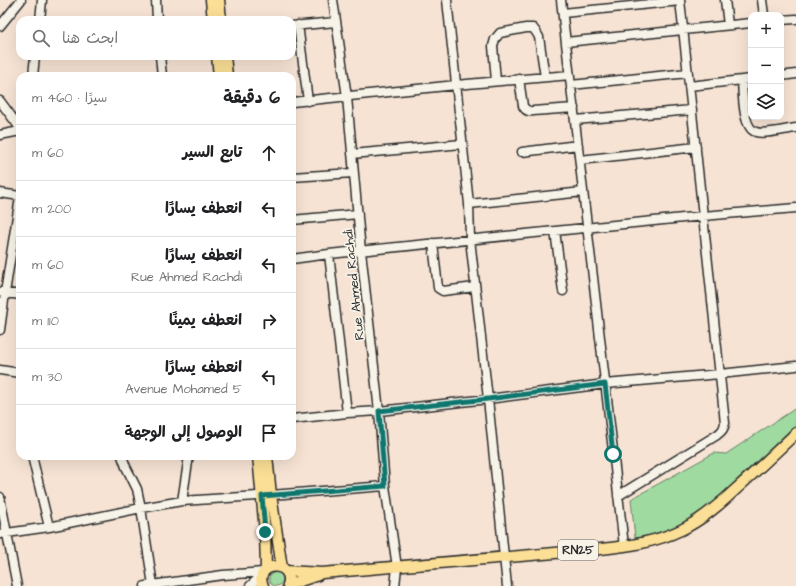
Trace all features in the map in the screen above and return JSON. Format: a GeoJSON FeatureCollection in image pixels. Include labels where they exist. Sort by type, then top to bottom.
{"type":"FeatureCollection","features":[{"type":"Feature","properties":{"kind":"main road"},"geometry":{"type":"LineString","coordinates":[[211,0],[213,16]]}},
{"type":"Feature","properties":{"kind":"main road"},"geometry":{"type":"LineString","coordinates":[[219,0],[221,16]]}},
{"type":"Feature","properties":{"kind":"main road"},"geometry":{"type":"LineString","coordinates":[[217,60],[219,72]]}},
{"type":"Feature","properties":{"kind":"main road"},"geometry":{"type":"LineString","coordinates":[[225,60],[227,72]]}},
{"type":"Feature","properties":{"kind":"main road","name":"RN25"},"geometry":{"type":"LineString","coordinates":[[264,572],[274,566],[284,569],[322,573],[504,558],[637,544],[666,536],[680,530],[707,514],[796,433]]}},
{"type":"Feature","properties":{"kind":"main road"},"geometry":{"type":"LineString","coordinates":[[259,460],[284,569]]}},
{"type":"Feature","properties":{"kind":"main road"},"geometry":{"type":"LineString","coordinates":[[263,586],[261,582],[264,572],[267,460]]}},
{"type":"Feature","properties":{"kind":"main road","name":"RN25"},"geometry":{"type":"LineString","coordinates":[[284,569],[288,575],[288,586]]}},
{"type":"Feature","properties":{"kind":"main road","name":"RN25"},"geometry":{"type":"LineString","coordinates":[[288,586],[322,573]]}},
{"type":"Feature","properties":{"kind":"street"},"geometry":{"type":"LineString","coordinates":[[0,26],[21,0]]}},
{"type":"Feature","properties":{"kind":"street"},"geometry":{"type":"LineString","coordinates":[[40,16],[42,0]]}},
{"type":"Feature","properties":{"kind":"street"},"geometry":{"type":"LineString","coordinates":[[156,0],[157,16]]}},
{"type":"Feature","properties":{"kind":"street","name":"Rue Ahmed Rachdi"},"geometry":{"type":"LineString","coordinates":[[333,0],[347,97],[361,251],[379,411],[385,486],[397,567],[395,586]]}},
{"type":"Feature","properties":{"kind":"street"},"geometry":{"type":"LineString","coordinates":[[447,0],[469,204],[470,239],[507,586]]}},
{"type":"Feature","properties":{"kind":"street"},"geometry":{"type":"LineString","coordinates":[[561,0],[624,546]]}},
{"type":"Feature","properties":{"kind":"street"},"geometry":{"type":"LineString","coordinates":[[563,12],[680,0],[725,423],[722,432],[714,438],[618,496]]}},
{"type":"Feature","properties":{"kind":"street"},"geometry":{"type":"LineString","coordinates":[[725,0],[728,26]]}},
{"type":"Feature","properties":{"kind":"street"},"geometry":{"type":"LineString","coordinates":[[762,0],[764,12]]}},
{"type":"Feature","properties":{"kind":"street"},"geometry":{"type":"LineString","coordinates":[[784,20],[796,18]]}},
{"type":"Feature","properties":{"kind":"street"},"geometry":{"type":"LineString","coordinates":[[296,25],[336,22]]}},
{"type":"Feature","properties":{"kind":"street"},"geometry":{"type":"LineString","coordinates":[[566,42],[748,23]]}},
{"type":"Feature","properties":{"kind":"street"},"geometry":{"type":"LineString","coordinates":[[496,81],[493,46],[495,40],[500,33],[526,28],[533,28],[539,37],[545,77]]}},
{"type":"Feature","properties":{"kind":"street"},"geometry":{"type":"LineString","coordinates":[[296,31],[308,101]]}},
{"type":"Feature","properties":{"kind":"street"},"geometry":{"type":"LineString","coordinates":[[33,72],[35,60]]}},
{"type":"Feature","properties":{"kind":"street"},"geometry":{"type":"LineString","coordinates":[[160,60],[162,72]]}},
{"type":"Feature","properties":{"kind":"street"},"geometry":{"type":"LineString","coordinates":[[571,85],[688,74]]}},
{"type":"Feature","properties":{"kind":"street"},"geometry":{"type":"LineString","coordinates":[[784,76],[796,74]]}},
{"type":"Feature","properties":{"kind":"street"},"geometry":{"type":"LineString","coordinates":[[296,102],[496,81],[570,75]]}},
{"type":"Feature","properties":{"kind":"street"},"geometry":{"type":"LineString","coordinates":[[519,79],[523,106],[526,110],[533,111],[574,108]]}},
{"type":"Feature","properties":{"kind":"street"},"geometry":{"type":"LineString","coordinates":[[689,86],[748,79]]}},
{"type":"Feature","properties":{"kind":"street"},"geometry":{"type":"LineString","coordinates":[[742,80],[746,120],[750,129],[754,132],[765,132],[796,128]]}},
{"type":"Feature","properties":{"kind":"street"},"geometry":{"type":"LineString","coordinates":[[0,101],[16,123]]}},
{"type":"Feature","properties":{"kind":"street"},"geometry":{"type":"LineString","coordinates":[[575,120],[692,110]]}},
{"type":"Feature","properties":{"kind":"street"},"geometry":{"type":"LineString","coordinates":[[0,135],[16,130]]}},
{"type":"Feature","properties":{"kind":"street"},"geometry":{"type":"LineString","coordinates":[[352,154],[462,144]]}},
{"type":"Feature","properties":{"kind":"street"},"geometry":{"type":"LineString","coordinates":[[522,152],[578,145]]}},
{"type":"Feature","properties":{"kind":"street"},"geometry":{"type":"LineString","coordinates":[[580,160],[696,147]]}},
{"type":"Feature","properties":{"kind":"street"},"geometry":{"type":"LineString","coordinates":[[296,177],[354,172]]}},
{"type":"Feature","properties":{"kind":"street"},"geometry":{"type":"LineString","coordinates":[[469,204],[583,192]]}},
{"type":"Feature","properties":{"kind":"street"},"geometry":{"type":"LineString","coordinates":[[0,193],[16,195]]}},
{"type":"Feature","properties":{"kind":"street"},"geometry":{"type":"LineString","coordinates":[[296,258],[470,239],[796,208]]}},
{"type":"Feature","properties":{"kind":"street"},"geometry":{"type":"LineString","coordinates":[[296,220],[358,214]]}},
{"type":"Feature","properties":{"kind":"street"},"geometry":{"type":"LineString","coordinates":[[0,330],[2,292],[16,217]]}},
{"type":"Feature","properties":{"kind":"street"},"geometry":{"type":"LineString","coordinates":[[555,231],[563,292]]}},
{"type":"Feature","properties":{"kind":"street"},"geometry":{"type":"LineString","coordinates":[[434,243],[438,288],[443,292],[475,287]]}},
{"type":"Feature","properties":{"kind":"street"},"geometry":{"type":"LineString","coordinates":[[329,254],[347,413]]}},
{"type":"Feature","properties":{"kind":"street"},"geometry":{"type":"LineString","coordinates":[[2,292],[16,294]]}},
{"type":"Feature","properties":{"kind":"street"},"geometry":{"type":"LineString","coordinates":[[296,419],[488,399],[605,384],[796,366]]}},
{"type":"Feature","properties":{"kind":"street"},"geometry":{"type":"LineString","coordinates":[[0,370],[16,372]]}},
{"type":"Feature","properties":{"kind":"street"},"geometry":{"type":"LineString","coordinates":[[33,460],[49,527]]}},
{"type":"Feature","properties":{"kind":"street"},"geometry":{"type":"LineString","coordinates":[[123,460],[137,489],[141,508],[149,586],[192,583],[223,575],[264,572]]}},
{"type":"Feature","properties":{"kind":"street"},"geometry":{"type":"LineString","coordinates":[[182,501],[188,460]]}},
{"type":"Feature","properties":{"kind":"street"},"geometry":{"type":"LineString","coordinates":[[4,533],[49,527],[182,501],[267,496],[385,486]]}},
{"type":"Feature","properties":{"kind":"street"},"geometry":{"type":"LineString","coordinates":[[0,497],[4,533],[16,583]]}},
{"type":"Feature","properties":{"kind":"street"},"geometry":{"type":"LineString","coordinates":[[250,586],[264,572]]}},
{"type":"Feature","properties":{"kind":"green space"},"geometry":{"type":"Polygon","coordinates":[[[796,408],[796,431],[695,520],[662,533],[635,538],[631,499],[714,453],[726,454],[796,408]]]}},
{"type":"Feature","properties":{"kind":"green space"},"geometry":{"type":"Polygon","coordinates":[[[276,572],[281,574],[283,579],[281,584],[276,586],[271,584],[269,579],[271,574],[276,572]]]}},
{"type":"Feature","properties":{"kind":"route"},"geometry":{"type":"LineString","coordinates":[[265,532],[262,496],[385,486],[379,411],[605,384],[613,454]]}}]}
